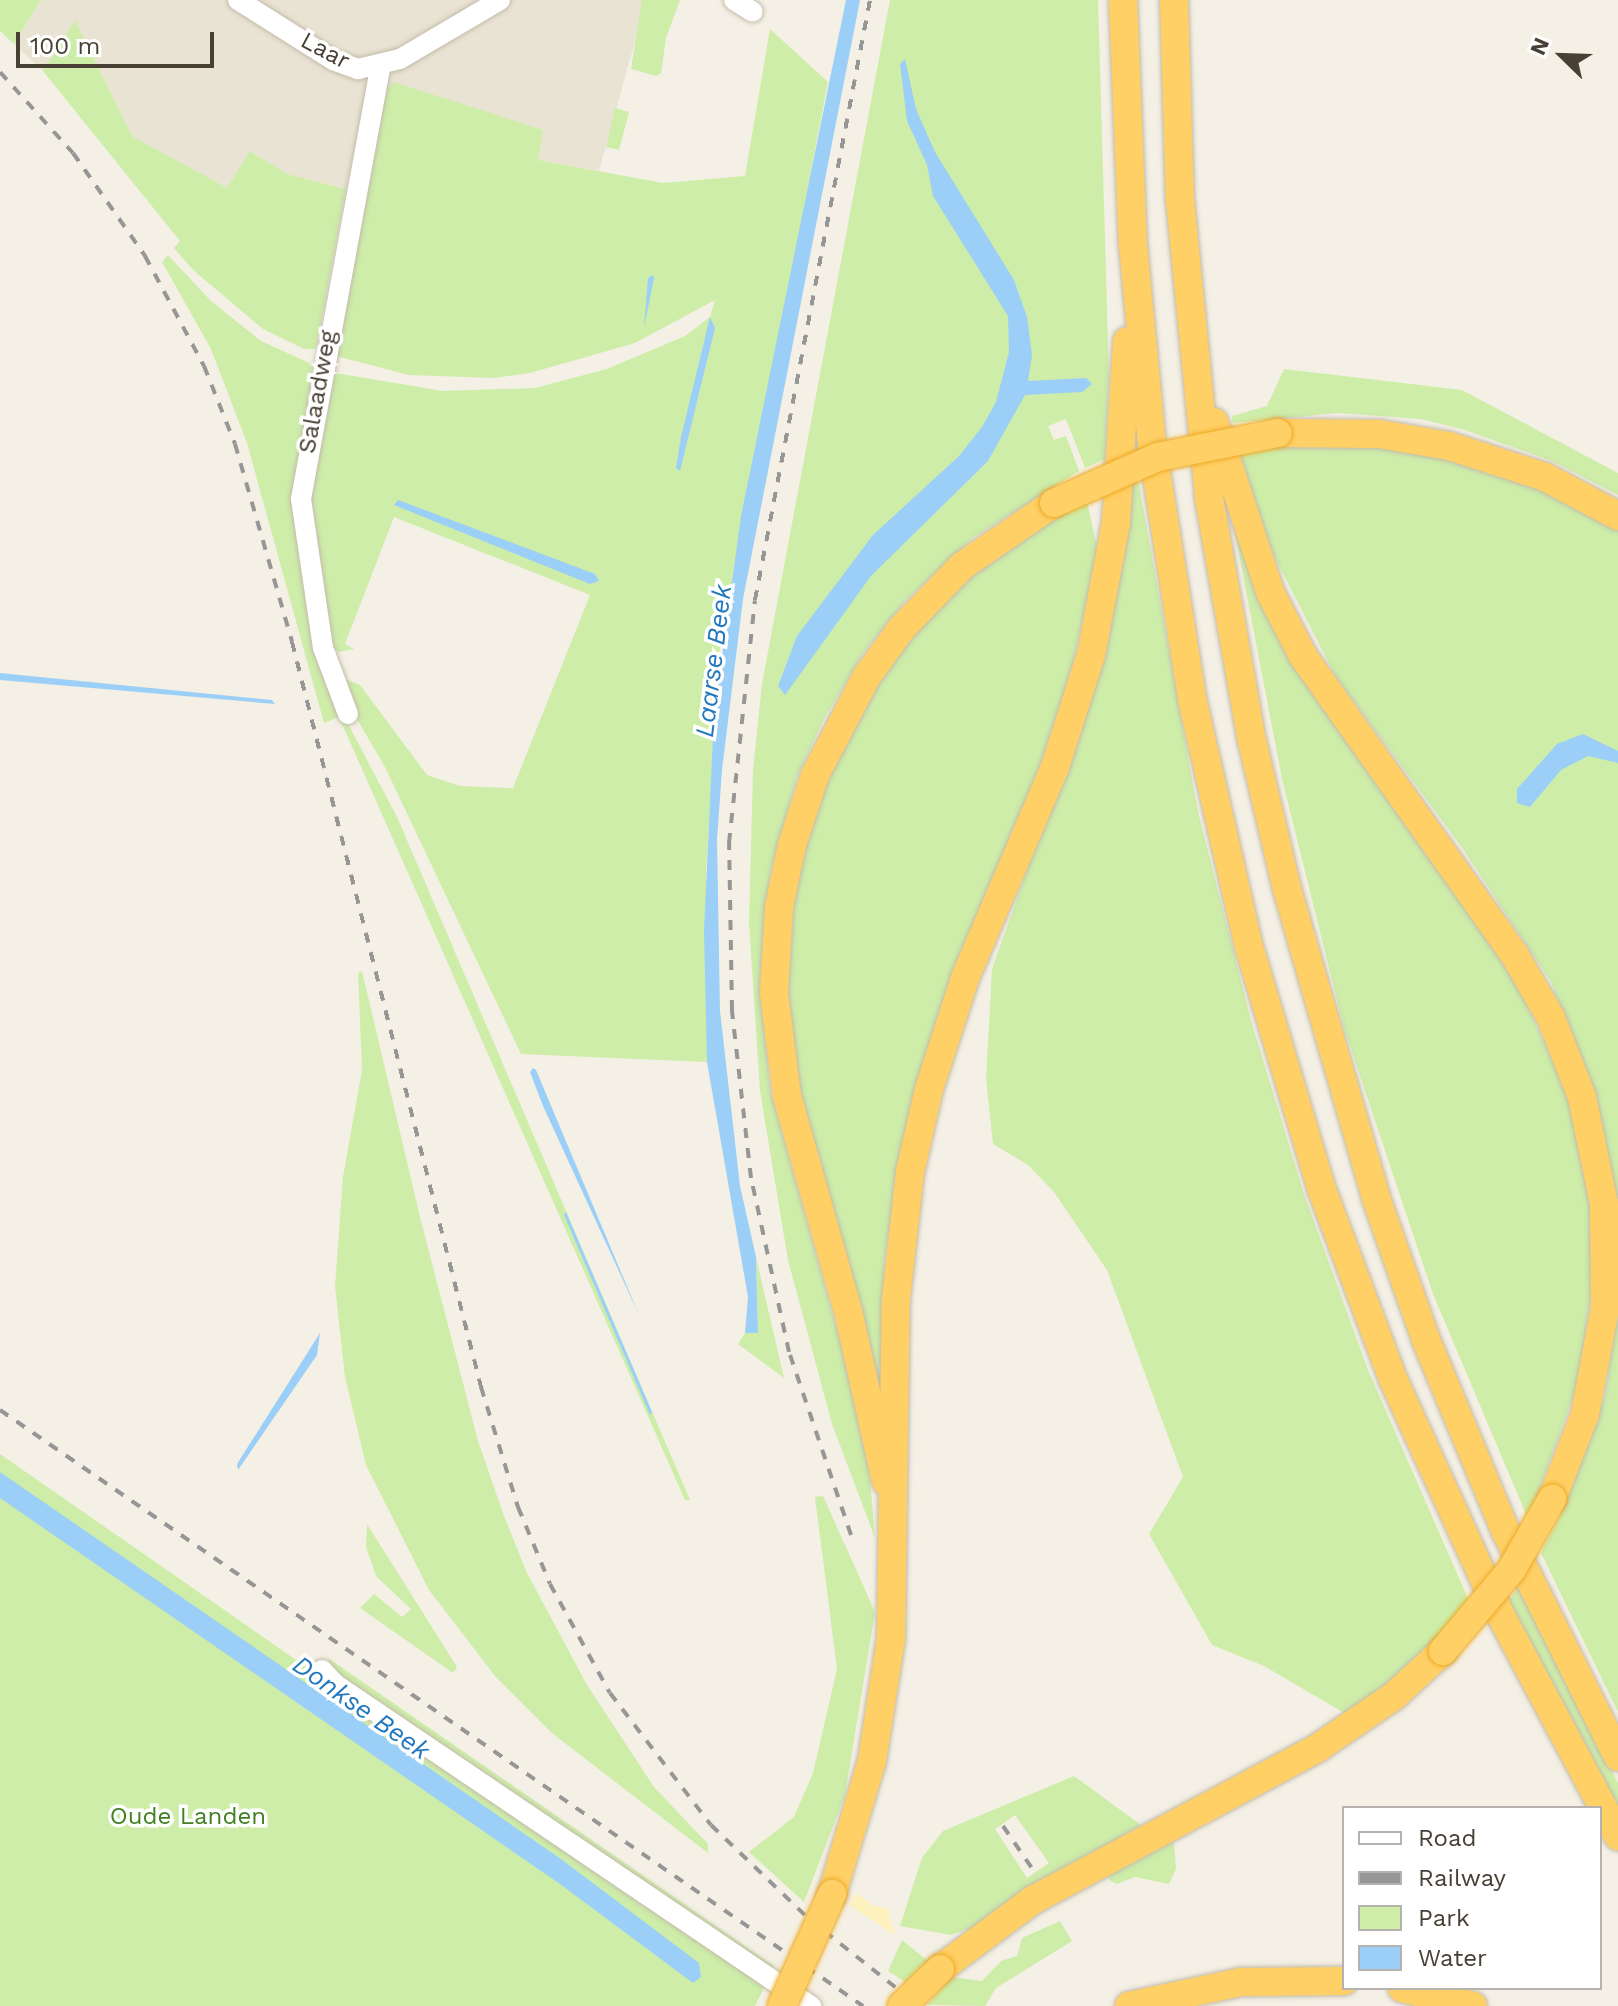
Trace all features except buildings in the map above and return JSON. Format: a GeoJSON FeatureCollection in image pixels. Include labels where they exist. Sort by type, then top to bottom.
{"type":"FeatureCollection","features":[{"type":"Feature","properties":{"kind":"highway"},"geometry":{"type":"LineString","coordinates":[[1123,0],[1133,245],[1152,445],[1193,703],[1236,897],[1281,1063],[1352,1272],[1432,1470],[1499,1612],[1618,1836]]}},
{"type":"Feature","properties":{"kind":"highway"},"geometry":{"type":"LineString","coordinates":[[1174,0],[1180,200],[1209,498],[1249,727],[1329,1044],[1376,1198],[1453,1409],[1506,1532],[1618,1757]]}},
{"type":"Feature","properties":{"kind":"highway"},"geometry":{"type":"LineString","coordinates":[[782,2006],[832,1894],[861,1806],[881,1720],[891,1638],[896,1299],[910,1172],[961,990],[1055,767],[1091,655],[1116,523],[1133,245]]}},
{"type":"Feature","properties":{"kind":"highway"},"geometry":{"type":"LineString","coordinates":[[902,2006],[940,1969],[1033,1900],[1346,1730],[1443,1651],[1512,1569],[1552,1499],[1585,1414],[1605,1308],[1603,1194],[1582,1097],[1551,1018],[1514,954],[1323,688],[1277,607],[1193,353]]}},
{"type":"Feature","properties":{"kind":"highway"},"geometry":{"type":"LineString","coordinates":[[892,1508],[849,1315],[787,1096],[774,993],[779,907],[810,786],[867,676],[902,628],[962,566],[1054,503],[1158,457],[1278,433],[1379,434],[1449,446],[1545,477],[1618,516]]}},
{"type":"Feature","properties":{"kind":"highway"},"geometry":{"type":"LineString","coordinates":[[1129,2006],[1241,1982],[1342,1981]]}},
{"type":"Feature","properties":{"kind":"highway"},"geometry":{"type":"LineString","coordinates":[[1410,1990],[1473,2006]]}},
{"type":"Feature","properties":{"kind":"street","name":"Laar"},"geometry":{"type":"LineString","coordinates":[[238,0],[333,60],[358,69],[380,68],[500,0]]}},
{"type":"Feature","properties":{"kind":"street"},"geometry":{"type":"LineString","coordinates":[[734,0],[753,12]]}},
{"type":"Feature","properties":{"kind":"street","name":"Salaadweg"},"geometry":{"type":"LineString","coordinates":[[348,714],[323,648],[301,499],[380,68]]}},
{"type":"Feature","properties":{"kind":"street"},"geometry":{"type":"LineString","coordinates":[[322,1670],[335,1684],[811,2006]]}},
{"type":"Feature","properties":{"kind":"shaded area"},"geometry":{"type":"Polygon","coordinates":[[[41,0],[642,0],[642,16],[599,171],[538,160],[542,130],[394,83],[368,100],[346,189],[287,174],[250,151],[227,189],[132,136],[75,20],[43,71],[14,44],[41,0]]]}},
{"type":"Feature","properties":{"kind":"green space"},"geometry":{"type":"Polygon","coordinates":[[[0,0],[41,0],[14,44],[0,31],[0,0]]]}},
{"type":"Feature","properties":{"kind":"green space"},"geometry":{"type":"Polygon","coordinates":[[[642,0],[680,0],[666,38],[661,73],[656,76],[631,69],[642,0]]]}},
{"type":"Feature","properties":{"kind":"green space"},"geometry":{"type":"Polygon","coordinates":[[[890,0],[1098,0],[1109,377],[1105,459],[1085,468],[1066,419],[1048,426],[1054,440],[1066,436],[1079,471],[973,538],[906,600],[864,652],[824,719],[797,777],[770,874],[760,985],[770,1090],[845,1359],[869,1468],[875,1538],[832,1424],[788,1260],[760,1091],[749,923],[753,770],[762,684],[890,0]]]}},
{"type":"Feature","properties":{"kind":"green space"},"geometry":{"type":"Polygon","coordinates":[[[75,20],[132,136],[227,188],[250,151],[287,174],[346,189],[316,349],[304,349],[263,329],[193,270],[174,248],[180,241],[43,71],[75,20]]]}},
{"type":"Feature","properties":{"kind":"green space"},"geometry":{"type":"Polygon","coordinates":[[[770,29],[828,82],[720,648],[706,872],[707,1062],[521,1054],[385,767],[351,709],[343,678],[360,685],[427,775],[460,786],[513,788],[590,595],[394,517],[345,644],[354,649],[338,652],[331,644],[305,517],[329,372],[443,391],[535,388],[607,369],[685,336],[710,317],[715,300],[635,343],[530,373],[494,378],[409,375],[336,356],[348,253],[387,88],[394,82],[543,130],[538,160],[663,183],[745,176],[770,29]]]}},
{"type":"Feature","properties":{"kind":"green space"},"geometry":{"type":"Polygon","coordinates":[[[615,108],[629,112],[619,150],[606,147],[615,108]]]}},
{"type":"Feature","properties":{"kind":"green space"},"geometry":{"type":"Polygon","coordinates":[[[168,255],[211,301],[261,341],[316,366],[297,482],[337,703],[397,817],[690,1500],[685,1500],[339,717],[324,723],[247,443],[211,349],[162,262],[168,255]]]}},
{"type":"Feature","properties":{"kind":"green space"},"geometry":{"type":"Polygon","coordinates":[[[1284,369],[1462,390],[1618,473],[1618,495],[1552,461],[1462,429],[1420,419],[1338,413],[1233,423],[1232,416],[1267,406],[1284,369]]]}},
{"type":"Feature","properties":{"kind":"green space"},"geometry":{"type":"Polygon","coordinates":[[[1284,446],[1418,448],[1547,489],[1618,529],[1618,1210],[1598,1108],[1551,982],[1463,849],[1336,677],[1271,550],[1239,451],[1284,446]]]}},
{"type":"Feature","properties":{"kind":"green space"},"geometry":{"type":"Polygon","coordinates":[[[1138,479],[1198,812],[1252,1024],[1304,1194],[1368,1370],[1470,1603],[1391,1684],[1348,1715],[1264,1666],[1212,1645],[1149,1534],[1183,1477],[1107,1270],[1054,1192],[1028,1165],[993,1144],[986,1079],[992,969],[1042,828],[1130,482],[1138,479]]]}},
{"type":"Feature","properties":{"kind":"green space"},"geometry":{"type":"Polygon","coordinates":[[[1087,501],[1098,552],[1070,675],[1040,765],[940,1008],[905,1132],[884,1261],[884,1416],[798,1096],[787,1004],[796,880],[819,795],[885,669],[938,605],[1015,539],[1087,501]]]}},
{"type":"Feature","properties":{"kind":"green space"},"geometry":{"type":"Polygon","coordinates":[[[1234,528],[1261,593],[1518,985],[1570,1100],[1591,1201],[1595,1264],[1579,1382],[1528,1519],[1433,1294],[1344,1028],[1282,779],[1234,528]]]}},
{"type":"Feature","properties":{"kind":"green space"},"geometry":{"type":"Polygon","coordinates":[[[362,971],[420,1217],[478,1441],[504,1516],[527,1573],[587,1685],[654,1787],[708,1844],[708,1853],[553,1734],[495,1676],[429,1590],[366,1465],[345,1377],[335,1286],[343,1177],[362,1070],[358,973],[362,971]]]}},
{"type":"Feature","properties":{"kind":"green space"},"geometry":{"type":"Polygon","coordinates":[[[756,1257],[784,1378],[738,1344],[745,1333],[758,1333],[756,1257]]]}},
{"type":"Feature","properties":{"kind":"green space"},"geometry":{"type":"Polygon","coordinates":[[[1618,1309],[1618,1712],[1541,1553],[1563,1510],[1605,1396],[1618,1309]]]}},
{"type":"Feature","properties":{"kind":"green space","name":"Oude Landen"},"geometry":{"type":"Polygon","coordinates":[[[0,1454],[765,1986],[755,2006],[0,2006],[0,1454]]]}},
{"type":"Feature","properties":{"kind":"green space"},"geometry":{"type":"Polygon","coordinates":[[[823,1496],[875,1612],[845,1795],[804,1902],[749,1852],[794,1817],[813,1773],[837,1669],[815,1497],[823,1496]]]}},
{"type":"Feature","properties":{"kind":"green space"},"geometry":{"type":"Polygon","coordinates":[[[367,1524],[457,1667],[453,1673],[360,1608],[374,1594],[402,1617],[411,1609],[376,1576],[366,1547],[367,1524]]]}},
{"type":"Feature","properties":{"kind":"green space"},"geometry":{"type":"Polygon","coordinates":[[[1520,1585],[1618,1783],[1618,1813],[1507,1604],[1520,1585]]]}},
{"type":"Feature","properties":{"kind":"green space"},"geometry":{"type":"Polygon","coordinates":[[[328,1658],[774,1966],[772,1971],[331,1670],[328,1658]]]}},
{"type":"Feature","properties":{"kind":"green space"},"geometry":{"type":"Polygon","coordinates":[[[1074,1776],[1141,1825],[975,1927],[951,1935],[900,1926],[922,1858],[943,1831],[1074,1776]],[[1015,1815],[995,1829],[1027,1878],[1049,1863],[1015,1815]]]}},
{"type":"Feature","properties":{"kind":"green space"},"geometry":{"type":"Polygon","coordinates":[[[1174,1842],[1176,1869],[1169,1884],[1135,1877],[1117,1884],[1109,1880],[1110,1873],[1174,1842]]]}},
{"type":"Feature","properties":{"kind":"green space"},"geometry":{"type":"Polygon","coordinates":[[[1060,1921],[1072,1941],[996,1988],[985,2006],[927,2005],[952,1977],[982,1981],[1001,1961],[1017,1956],[1022,1938],[1060,1921]]]}},
{"type":"Feature","properties":{"kind":"green space"},"geometry":{"type":"Polygon","coordinates":[[[902,1940],[928,1961],[905,1982],[888,1971],[902,1940]]]}},
{"type":"Feature","properties":{"kind":"sand"},"geometry":{"type":"Polygon","coordinates":[[[857,1893],[872,1905],[888,1909],[895,1935],[849,1905],[857,1893]]]}},
{"type":"Feature","properties":{"kind":"water"},"geometry":{"type":"Polygon","coordinates":[[[846,0],[860,0],[743,599],[722,770],[717,839],[720,1011],[740,1186],[756,1257],[758,1333],[745,1333],[748,1297],[707,1062],[704,931],[714,715],[741,516],[846,0]]]}},
{"type":"Feature","properties":{"kind":"water"},"geometry":{"type":"Polygon","coordinates":[[[905,59],[916,109],[935,152],[1014,280],[1027,317],[1032,355],[1028,381],[1086,378],[1092,384],[1082,392],[1025,395],[988,461],[871,576],[785,695],[778,686],[797,636],[873,535],[959,456],[982,427],[996,402],[1009,352],[1008,316],[933,196],[927,165],[907,121],[900,64],[905,59]]]}},
{"type":"Feature","properties":{"kind":"water"},"geometry":{"type":"Polygon","coordinates":[[[653,275],[654,278],[644,328],[648,278],[653,275]]]}},
{"type":"Feature","properties":{"kind":"water"},"geometry":{"type":"Polygon","coordinates":[[[710,317],[715,328],[680,471],[676,468],[681,437],[710,317]]]}},
{"type":"Feature","properties":{"kind":"water"},"geometry":{"type":"Polygon","coordinates":[[[398,500],[595,574],[599,581],[590,584],[394,505],[398,500]]]}},
{"type":"Feature","properties":{"kind":"water"},"geometry":{"type":"Polygon","coordinates":[[[0,673],[272,700],[275,704],[0,680],[0,673]]]}},
{"type":"Feature","properties":{"kind":"water"},"geometry":{"type":"Polygon","coordinates":[[[1583,734],[1618,751],[1618,763],[1588,756],[1561,770],[1530,807],[1517,803],[1517,789],[1557,744],[1583,734]]]}},
{"type":"Feature","properties":{"kind":"water"},"geometry":{"type":"Polygon","coordinates":[[[533,1068],[639,1315],[543,1106],[530,1072],[533,1068]]]}},
{"type":"Feature","properties":{"kind":"water"},"geometry":{"type":"Polygon","coordinates":[[[566,1212],[652,1412],[650,1415],[564,1215],[566,1212]]]}},
{"type":"Feature","properties":{"kind":"water"},"geometry":{"type":"Polygon","coordinates":[[[320,1333],[317,1355],[238,1470],[237,1464],[320,1333]]]}},
{"type":"Feature","properties":{"kind":"water"},"geometry":{"type":"Polygon","coordinates":[[[0,1472],[561,1859],[699,1963],[701,1977],[693,1983],[560,1884],[0,1498],[0,1472]]]}},
{"type":"Feature","properties":{"kind":"railway"},"geometry":{"type":"LineString","coordinates":[[851,1535],[789,1352],[751,1178],[732,1010],[729,843],[755,600],[870,0]]}},
{"type":"Feature","properties":{"kind":"railway"},"geometry":{"type":"LineString","coordinates":[[0,72],[73,153],[145,256],[204,366],[235,444],[292,642],[481,1387],[518,1507],[550,1584],[610,1693],[711,1825],[809,1919],[919,2006]]}},
{"type":"Feature","properties":{"kind":"railway"},"geometry":{"type":"LineString","coordinates":[[0,1410],[863,2006]]}},
{"type":"Feature","properties":{"kind":"railway"},"geometry":{"type":"LineString","coordinates":[[1003,1826],[1036,1874]]}},
{"type":"Feature","properties":{"kind":"water label","name":"Laarse Beek"},"geometry":{"type":"Point","coordinates":[714,661]}},
{"type":"Feature","properties":{"kind":"water label","name":"Donkse Beek"},"geometry":{"type":"Point","coordinates":[361,1708]}}]}
